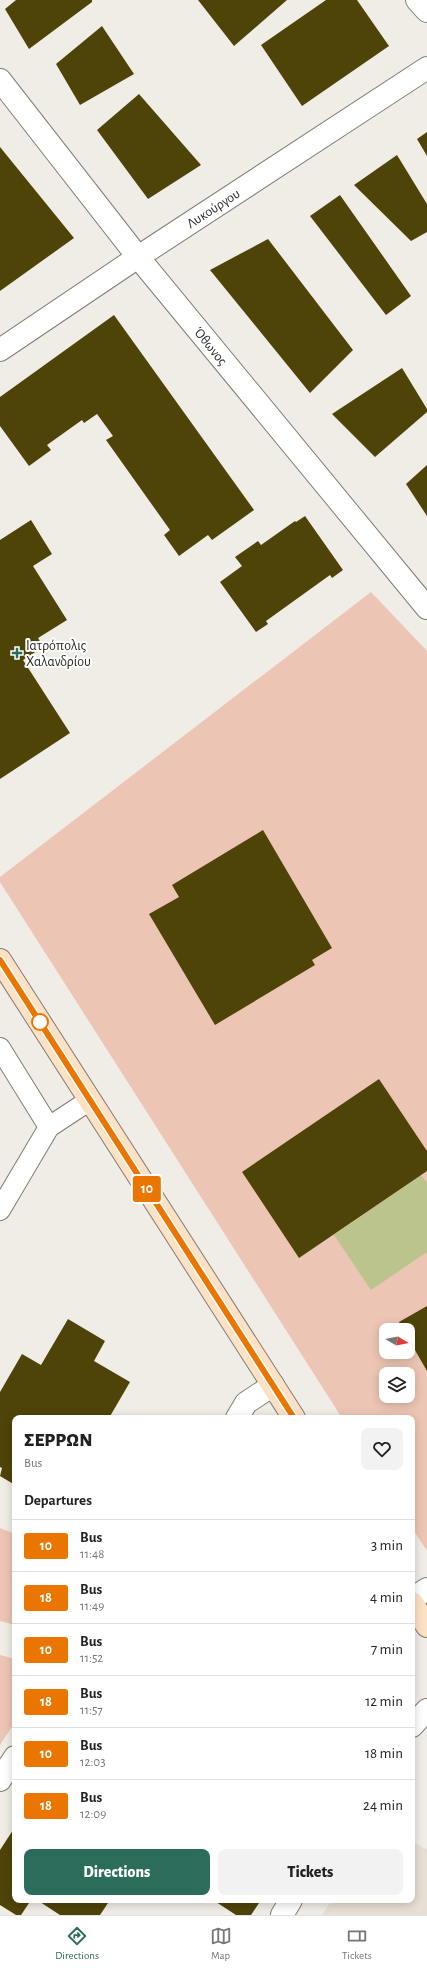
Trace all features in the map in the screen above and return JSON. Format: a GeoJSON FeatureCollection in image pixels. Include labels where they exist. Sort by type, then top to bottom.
{"type":"FeatureCollection","features":[{"type":"Feature","properties":{"kind":"main road"},"geometry":{"type":"LineString","coordinates":[[0,960],[292,1415]]}},
{"type":"Feature","properties":{"kind":"main road"},"geometry":{"type":"LineString","coordinates":[[415,1608],[427,1626]]}},
{"type":"Feature","properties":{"kind":"street"},"geometry":{"type":"LineString","coordinates":[[417,0],[427,11]]}},
{"type":"Feature","properties":{"kind":"street","name":"Λυκούργου"},"geometry":{"type":"LineString","coordinates":[[0,350],[138,257],[427,68]]}},
{"type":"Feature","properties":{"kind":"street","name":"Όθωνος"},"geometry":{"type":"LineString","coordinates":[[0,80],[138,257],[427,608]]}},
{"type":"Feature","properties":{"kind":"street"},"geometry":{"type":"LineString","coordinates":[[239,1415],[246,1403],[273,1385]]}},
{"type":"Feature","properties":{"kind":"street"},"geometry":{"type":"LineString","coordinates":[[415,1597],[427,1589]]}},
{"type":"Feature","properties":{"kind":"street"},"geometry":{"type":"LineString","coordinates":[[415,1724],[427,1710]]}},
{"type":"Feature","properties":{"kind":"street"},"geometry":{"type":"LineString","coordinates":[[415,1726],[427,1720]]}},
{"type":"Feature","properties":{"kind":"street"},"geometry":{"type":"LineString","coordinates":[[0,1780],[12,1762]]}},
{"type":"Feature","properties":{"kind":"street"},"geometry":{"type":"LineString","coordinates":[[282,1915],[289,1903]]}},
{"type":"Feature","properties":{"kind":"lane"},"geometry":{"type":"LineString","coordinates":[[0,1048],[49,1127]]}},
{"type":"Feature","properties":{"kind":"lane"},"geometry":{"type":"LineString","coordinates":[[0,1210],[49,1127],[90,1100]]}},
{"type":"Feature","properties":{"kind":"shaded area"},"geometry":{"type":"Polygon","coordinates":[[[371,592],[427,651],[427,1551],[415,1533],[415,1415],[340,1415],[0,882],[0,877],[371,592]]]}},
{"type":"Feature","properties":{"kind":"shaded area"},"geometry":{"type":"Polygon","coordinates":[[[421,1175],[427,1183],[427,1252],[371,1290],[334,1235],[421,1175]]]}},
{"type":"Feature","properties":{"kind":"shaded area"},"geometry":{"type":"Polygon","coordinates":[[[0,1528],[12,1533],[12,1624],[0,1621],[0,1528]]]}},
{"type":"Feature","properties":{"kind":"shaded area"},"geometry":{"type":"Polygon","coordinates":[[[0,1655],[12,1658],[12,1727],[0,1745],[0,1655]]]}},
{"type":"Feature","properties":{"kind":"shaded area"},"geometry":{"type":"Polygon","coordinates":[[[415,1843],[427,1850],[427,1915],[322,1915],[330,1903],[415,1903],[415,1843]]]}},
{"type":"Feature","properties":{"kind":"building"},"geometry":{"type":"Polygon","coordinates":[[[16,0],[92,0],[92,2],[29,49],[5,9],[16,0]]]}},
{"type":"Feature","properties":{"kind":"building"},"geometry":{"type":"Polygon","coordinates":[[[198,0],[287,0],[234,46],[198,0]]]}},
{"type":"Feature","properties":{"kind":"building"},"geometry":{"type":"Polygon","coordinates":[[[326,0],[357,0],[389,46],[302,106],[261,45],[326,0]]]}},
{"type":"Feature","properties":{"kind":"building"},"geometry":{"type":"Polygon","coordinates":[[[102,26],[134,74],[80,105],[56,64],[102,26]]]}},
{"type":"Feature","properties":{"kind":"building"},"geometry":{"type":"Polygon","coordinates":[[[139,94],[201,165],[148,199],[97,130],[139,94]]]}},
{"type":"Feature","properties":{"kind":"building"},"geometry":{"type":"Polygon","coordinates":[[[427,132],[427,156],[417,139],[427,132]]]}},
{"type":"Feature","properties":{"kind":"building"},"geometry":{"type":"Polygon","coordinates":[[[0,147],[74,238],[0,291],[0,147]]]}},
{"type":"Feature","properties":{"kind":"building"},"geometry":{"type":"Polygon","coordinates":[[[397,155],[427,204],[427,232],[411,241],[354,185],[397,155]]]}},
{"type":"Feature","properties":{"kind":"building"},"geometry":{"type":"Polygon","coordinates":[[[340,195],[411,296],[386,315],[310,216],[340,195]]]}},
{"type":"Feature","properties":{"kind":"building"},"geometry":{"type":"Polygon","coordinates":[[[268,239],[353,350],[310,393],[210,270],[268,239]]]}},
{"type":"Feature","properties":{"kind":"building"},"geometry":{"type":"Polygon","coordinates":[[[114,315],[254,510],[212,540],[208,535],[179,556],[164,535],[170,530],[106,440],[113,436],[97,414],[84,423],[82,420],[47,445],[51,450],[29,466],[0,426],[0,397],[114,315]]]}},
{"type":"Feature","properties":{"kind":"building"},"geometry":{"type":"Polygon","coordinates":[[[402,368],[427,409],[427,412],[375,457],[332,414],[402,368]]]}},
{"type":"Feature","properties":{"kind":"building"},"geometry":{"type":"Polygon","coordinates":[[[427,465],[427,516],[406,484],[427,465]]]}},
{"type":"Feature","properties":{"kind":"building"},"geometry":{"type":"Polygon","coordinates":[[[305,516],[343,570],[332,578],[330,575],[266,621],[268,624],[256,632],[220,582],[242,566],[235,557],[258,541],[261,545],[295,521],[296,522],[305,516]]]}},
{"type":"Feature","properties":{"kind":"building","name":"Ιατρόπολις Χαλανδρίου"},"geometry":{"type":"Polygon","coordinates":[[[31,520],[52,554],[33,566],[67,620],[38,638],[43,647],[23,660],[70,733],[0,779],[0,540],[31,520]]]}},
{"type":"Feature","properties":{"kind":"building"},"geometry":{"type":"Polygon","coordinates":[[[263,830],[332,948],[312,960],[315,965],[215,1025],[149,914],[179,897],[172,885],[263,830]]]}},
{"type":"Feature","properties":{"kind":"building"},"geometry":{"type":"Polygon","coordinates":[[[379,1079],[427,1151],[427,1171],[299,1258],[242,1172],[379,1079]]]}},
{"type":"Feature","properties":{"kind":"building"},"geometry":{"type":"Polygon","coordinates":[[[427,1306],[427,1371],[415,1350],[415,1323],[399,1322],[427,1306]]]}},
{"type":"Feature","properties":{"kind":"building"},"geometry":{"type":"Polygon","coordinates":[[[68,1319],[105,1341],[94,1361],[130,1382],[111,1415],[12,1415],[12,1483],[0,1476],[2,1468],[0,1467],[0,1392],[22,1354],[41,1365],[68,1319]]]}},
{"type":"Feature","properties":{"kind":"building"},"geometry":{"type":"Polygon","coordinates":[[[12,1832],[12,1903],[29,1903],[21,1915],[16,1915],[0,1905],[0,1850],[12,1832]]]}},
{"type":"Feature","properties":{"kind":"building"},"geometry":{"type":"Polygon","coordinates":[[[42,1903],[108,1903],[100,1915],[60,1915],[42,1903]]]}},
{"type":"Feature","properties":{"kind":"building"},"geometry":{"type":"Polygon","coordinates":[[[218,1903],[259,1903],[251,1915],[236,1915],[218,1903]]]}},
{"type":"Feature","properties":{"kind":"bus line","name":"10"},"geometry":{"type":"LineString","coordinates":[[0,960],[292,1415]]}},
{"type":"Feature","properties":{"kind":"place","name":"Ιατρόπολις Χαλανδρίου"},"geometry":{"type":"Point","coordinates":[17,653]}}]}
